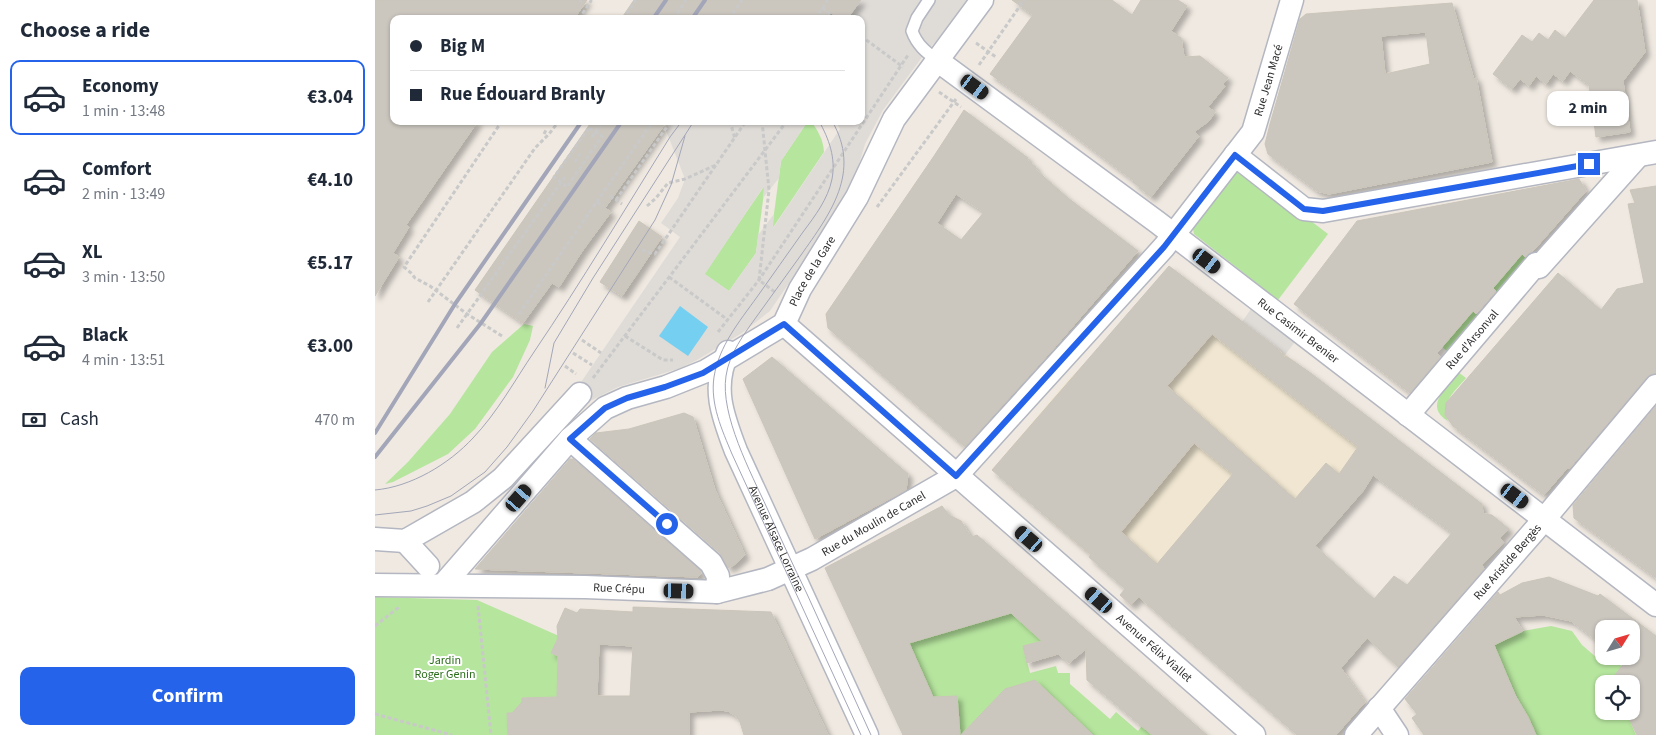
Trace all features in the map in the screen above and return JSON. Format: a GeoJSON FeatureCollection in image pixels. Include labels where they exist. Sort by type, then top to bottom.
{"type":"FeatureCollection","features":[{"type":"Feature","properties":{"kind":"street","name":"Place de la Gare"},"geometry":{"type":"LineString","coordinates":[[784,324],[800,289],[857,197],[894,119],[982,0]]}},
{"type":"Feature","properties":{"kind":"street","name":"Rue Jean Macé"},"geometry":{"type":"LineString","coordinates":[[1173,235],[1253,132],[1292,0]]}},
{"type":"Feature","properties":{"kind":"street","name":"Rue Casimir Brenier"},"geometry":{"type":"LineString","coordinates":[[938,61],[1173,235],[1656,605]]}},
{"type":"Feature","properties":{"kind":"street"},"geometry":{"type":"LineString","coordinates":[[1235,155],[1304,209],[1323,211],[1647,154]]}},
{"type":"Feature","properties":{"kind":"street","name":"Rue d'Arsonval"},"geometry":{"type":"LineString","coordinates":[[1408,415],[1538,266],[1647,154]]}},
{"type":"Feature","properties":{"kind":"street","name":"Rue du Moulin de Canel"},"geometry":{"type":"LineString","coordinates":[[790,569],[813,559],[956,476],[1173,235]]}},
{"type":"Feature","properties":{"kind":"street"},"geometry":{"type":"LineString","coordinates":[[443,585],[570,439],[605,408],[627,398],[703,373],[784,324]]}},
{"type":"Feature","properties":{"kind":"street","name":"Avenue Félix Viallet"},"geometry":{"type":"LineString","coordinates":[[784,324],[1254,735]]}},
{"type":"Feature","properties":{"kind":"street","name":"Avenue Alsace Lorraine"},"geometry":{"type":"LineString","coordinates":[[727,330],[719,390],[723,417],[736,451],[867,735]]}},
{"type":"Feature","properties":{"kind":"street","name":"Rue Aristide Bergès"},"geometry":{"type":"LineString","coordinates":[[1356,735],[1544,519],[1656,386]]}},
{"type":"Feature","properties":{"kind":"street"},"geometry":{"type":"LineString","coordinates":[[375,539],[405,541],[473,502],[503,478],[584,389]]}},
{"type":"Feature","properties":{"kind":"street"},"geometry":{"type":"LineString","coordinates":[[570,439],[711,563],[718,576],[717,592]]}},
{"type":"Feature","properties":{"kind":"street"},"geometry":{"type":"LineString","coordinates":[[405,541],[428,566]]}},
{"type":"Feature","properties":{"kind":"street","name":"Rue Crépu"},"geometry":{"type":"LineString","coordinates":[[376,584],[585,587],[717,592],[768,579],[790,569]]}},
{"type":"Feature","properties":{"kind":"street"},"geometry":{"type":"LineString","coordinates":[[1379,708],[1397,735]]}},
{"type":"Feature","properties":{"kind":"lane"},"geometry":{"type":"LineString","coordinates":[[929,0],[917,18],[912,31],[915,41],[938,61]]}},
{"type":"Feature","properties":{"kind":"path"},"geometry":{"type":"LineString","coordinates":[[582,15],[590,0]]}},
{"type":"Feature","properties":{"kind":"path"},"geometry":{"type":"LineString","coordinates":[[626,15],[636,0]]}},
{"type":"Feature","properties":{"kind":"path"},"geometry":{"type":"LineString","coordinates":[[677,15],[686,0]]}},
{"type":"Feature","properties":{"kind":"path"},"geometry":{"type":"LineString","coordinates":[[732,15],[742,0]]}},
{"type":"Feature","properties":{"kind":"path"},"geometry":{"type":"LineString","coordinates":[[818,15],[828,0]]}},
{"type":"Feature","properties":{"kind":"path"},"geometry":{"type":"LineString","coordinates":[[968,82],[1024,0]]}},
{"type":"Feature","properties":{"kind":"path"},"geometry":{"type":"LineString","coordinates":[[822,8],[832,15]]}},
{"type":"Feature","properties":{"kind":"path"},"geometry":{"type":"LineString","coordinates":[[865,39],[901,65],[865,120]]}},
{"type":"Feature","properties":{"kind":"path"},"geometry":{"type":"LineString","coordinates":[[500,125],[404,267],[415,278],[436,290],[467,314],[502,336]]}},
{"type":"Feature","properties":{"kind":"path"},"geometry":{"type":"LineString","coordinates":[[428,302],[535,148],[556,125]]}},
{"type":"Feature","properties":{"kind":"path"},"geometry":{"type":"LineString","coordinates":[[592,137],[601,125]]}},
{"type":"Feature","properties":{"kind":"path"},"geometry":{"type":"LineString","coordinates":[[519,314],[650,125]]}},
{"type":"Feature","properties":{"kind":"path"},"geometry":{"type":"LineString","coordinates":[[616,200],[668,125]]}},
{"type":"Feature","properties":{"kind":"path"},"geometry":{"type":"LineString","coordinates":[[731,125],[735,139]]}},
{"type":"Feature","properties":{"kind":"path"},"geometry":{"type":"LineString","coordinates":[[642,250],[655,254],[744,125]]}},
{"type":"Feature","properties":{"kind":"path"},"geometry":{"type":"LineString","coordinates":[[759,280],[769,190],[762,125]]}},
{"type":"Feature","properties":{"kind":"path"},"geometry":{"type":"LineString","coordinates":[[584,389],[784,125]]}},
{"type":"Feature","properties":{"kind":"path"},"geometry":{"type":"LineString","coordinates":[[669,277],[727,330],[861,125]]}},
{"type":"Feature","properties":{"kind":"path"},"geometry":{"type":"LineString","coordinates":[[589,128],[596,133],[602,136],[567,186],[554,177],[589,128]]}},
{"type":"Feature","properties":{"kind":"path"},"geometry":{"type":"LineString","coordinates":[[661,135],[663,142]]}},
{"type":"Feature","properties":{"kind":"path"},"geometry":{"type":"LineString","coordinates":[[575,162],[580,154]]}},
{"type":"Feature","properties":{"kind":"path"},"geometry":{"type":"LineString","coordinates":[[647,206],[668,183],[717,165]]}},
{"type":"Feature","properties":{"kind":"path"},"geometry":{"type":"LineString","coordinates":[[457,328],[565,177]]}},
{"type":"Feature","properties":{"kind":"path"},"geometry":{"type":"LineString","coordinates":[[610,196],[622,204]]}},
{"type":"Feature","properties":{"kind":"path"},"geometry":{"type":"LineString","coordinates":[[597,202],[603,206]]}},
{"type":"Feature","properties":{"kind":"path"},"geometry":{"type":"LineString","coordinates":[[759,280],[780,296]]}},
{"type":"Feature","properties":{"kind":"path"},"geometry":{"type":"LineString","coordinates":[[625,336],[663,360],[680,360]]}},
{"type":"Feature","properties":{"kind":"path"},"geometry":{"type":"LineString","coordinates":[[582,340],[601,353]]}},
{"type":"Feature","properties":{"kind":"path"},"geometry":{"type":"LineString","coordinates":[[573,353],[592,365]]}},
{"type":"Feature","properties":{"kind":"path"},"geometry":{"type":"LineString","coordinates":[[565,366],[571,370]]}},
{"type":"Feature","properties":{"kind":"path"},"geometry":{"type":"LineString","coordinates":[[477,600],[491,735]]}},
{"type":"Feature","properties":{"kind":"path"},"geometry":{"type":"LineString","coordinates":[[375,714],[452,735]]}},
{"type":"Feature","properties":{"kind":"shaded area"},"geometry":{"type":"Polygon","coordinates":[[[820,0],[970,0],[950,26],[926,52],[883,110],[865,144],[854,181],[842,205],[770,311],[742,333],[681,368],[618,387],[590,401],[575,391],[680,237],[661,223],[678,198],[685,179],[665,128],[667,125],[805,125],[781,161],[779,178],[763,198],[764,186],[705,274],[729,291],[756,253],[758,235],[774,214],[773,228],[840,129],[838,125],[865,125],[865,15],[810,15],[820,0]]]}},
{"type":"Feature","properties":{"kind":"shaded area"},"geometry":{"type":"Polygon","coordinates":[[[1169,266],[1397,439],[1363,491],[1289,576],[1195,619],[1181,634],[1117,578],[1089,557],[1090,555],[992,470],[1068,380],[1169,266]]]}},
{"type":"Feature","properties":{"kind":"shaded area"},"geometry":{"type":"Polygon","coordinates":[[[1253,306],[1297,339],[1285,355],[1242,322],[1253,306]]]}},
{"type":"Feature","properties":{"kind":"green space"},"geometry":{"type":"Polygon","coordinates":[[[805,125],[814,125],[823,143],[824,152],[772,229],[781,161],[805,125]]]}},
{"type":"Feature","properties":{"kind":"green space"},"geometry":{"type":"Polygon","coordinates":[[[1235,163],[1328,234],[1278,300],[1194,234],[1192,224],[1235,163]]]}},
{"type":"Feature","properties":{"kind":"green space"},"geometry":{"type":"Polygon","coordinates":[[[765,185],[756,253],[729,291],[704,274],[765,185]]]}},
{"type":"Feature","properties":{"kind":"green space"},"geometry":{"type":"Polygon","coordinates":[[[1522,254],[1530,261],[1449,353],[1442,347],[1473,311],[1478,315],[1497,293],[1493,288],[1522,254]]]}},
{"type":"Feature","properties":{"kind":"green space"},"geometry":{"type":"Polygon","coordinates":[[[524,324],[533,326],[530,340],[513,377],[475,429],[448,454],[393,482],[385,484],[408,462],[450,414],[492,352],[524,324]]]}},
{"type":"Feature","properties":{"kind":"green space"},"geometry":{"type":"Polygon","coordinates":[[[1458,372],[1466,378],[1447,403],[1446,415],[1448,421],[1437,409],[1437,403],[1443,391],[1458,372]]]}},
{"type":"Feature","properties":{"kind":"green space","name":"Jardin Roger Genin"},"geometry":{"type":"Polygon","coordinates":[[[375,597],[477,600],[559,636],[551,653],[558,656],[557,697],[522,698],[522,707],[516,713],[507,713],[508,735],[375,735],[375,597]]]}},
{"type":"Feature","properties":{"kind":"green space"},"geometry":{"type":"Polygon","coordinates":[[[1011,613],[1042,641],[1023,646],[1030,673],[1056,666],[1058,673],[1070,673],[1070,684],[1110,719],[1116,712],[1138,731],[1142,726],[1153,735],[960,735],[957,697],[933,697],[909,643],[1011,613]]]}},
{"type":"Feature","properties":{"kind":"green space"},"geometry":{"type":"Polygon","coordinates":[[[1551,626],[1572,631],[1582,645],[1595,656],[1595,665],[1622,666],[1615,675],[1595,675],[1595,720],[1630,720],[1636,735],[1535,735],[1494,645],[1523,631],[1551,626]]]}},
{"type":"Feature","properties":{"kind":"water"},"geometry":{"type":"Polygon","coordinates":[[[680,306],[708,327],[688,356],[659,336],[680,306]]]}},
{"type":"Feature","properties":{"kind":"building"},"geometry":{"type":"Polygon","coordinates":[[[375,0],[587,0],[577,15],[390,15],[390,125],[475,125],[406,225],[409,227],[393,253],[399,257],[375,296],[375,0]]]}},
{"type":"Feature","properties":{"kind":"building"},"geometry":{"type":"Polygon","coordinates":[[[634,0],[861,0],[850,15],[834,15],[830,12],[828,15],[624,15],[634,0]]]}},
{"type":"Feature","properties":{"kind":"building"},"geometry":{"type":"Polygon","coordinates":[[[1012,0],[1112,0],[1132,15],[1141,0],[1178,0],[1187,6],[1171,31],[1181,38],[1184,57],[1200,56],[1228,78],[1223,84],[1225,86],[1208,107],[1215,112],[1209,121],[1194,132],[1199,136],[1151,197],[1134,181],[990,74],[1033,15],[1012,0]]]}},
{"type":"Feature","properties":{"kind":"building"},"geometry":{"type":"Polygon","coordinates":[[[1594,0],[1637,0],[1645,52],[1623,81],[1630,132],[1596,137],[1589,85],[1570,71],[1563,81],[1553,74],[1546,84],[1536,76],[1529,86],[1520,79],[1512,89],[1493,74],[1522,35],[1532,42],[1539,33],[1548,40],[1555,30],[1565,38],[1594,0]]]}},
{"type":"Feature","properties":{"kind":"building"},"geometry":{"type":"Polygon","coordinates":[[[1452,3],[1474,80],[1476,77],[1492,162],[1329,194],[1317,191],[1268,154],[1265,144],[1270,124],[1300,19],[1306,14],[1452,3]],[[1426,32],[1381,36],[1385,74],[1430,64],[1426,32]]]}},
{"type":"Feature","properties":{"kind":"building"},"geometry":{"type":"Polygon","coordinates":[[[964,110],[1028,158],[1027,160],[1036,167],[1035,169],[1068,198],[1138,251],[965,447],[828,328],[826,314],[964,110]],[[956,194],[937,223],[961,240],[984,212],[956,194]]]}},
{"type":"Feature","properties":{"kind":"building"},"geometry":{"type":"Polygon","coordinates":[[[589,125],[664,125],[605,208],[611,212],[559,287],[552,283],[523,323],[475,290],[589,125]]]}},
{"type":"Feature","properties":{"kind":"building"},"geometry":{"type":"Polygon","coordinates":[[[1579,179],[1586,191],[1533,251],[1525,257],[1522,254],[1493,288],[1496,291],[1476,314],[1473,311],[1437,353],[1440,357],[1410,393],[1294,304],[1357,221],[1579,179]]]}},
{"type":"Feature","properties":{"kind":"building"},"geometry":{"type":"Polygon","coordinates":[[[1656,186],[1656,373],[1646,378],[1569,469],[1569,466],[1544,495],[1453,426],[1445,415],[1446,403],[1558,273],[1601,310],[1617,289],[1644,283],[1628,204],[1635,203],[1630,190],[1656,186]]]}},
{"type":"Feature","properties":{"kind":"building"},"geometry":{"type":"Polygon","coordinates":[[[639,221],[662,237],[622,296],[600,282],[639,221]]]}},
{"type":"Feature","properties":{"kind":"building"},"geometry":{"type":"Polygon","coordinates":[[[1169,266],[1277,348],[1285,358],[1286,356],[1312,374],[1482,504],[1483,514],[1492,515],[1509,529],[1500,538],[1504,542],[1482,565],[1484,569],[1398,667],[1367,638],[1341,668],[1365,702],[1336,735],[1297,735],[1139,597],[1131,605],[1120,595],[1125,589],[1089,557],[1091,555],[992,470],[1169,266]],[[1212,334],[1167,386],[1295,499],[1326,463],[1339,474],[1358,447],[1212,334]],[[1194,443],[1121,532],[1157,564],[1233,474],[1194,443]],[[1373,475],[1363,491],[1315,546],[1374,599],[1394,576],[1407,585],[1452,533],[1373,475]]]}},
{"type":"Feature","properties":{"kind":"building"},"geometry":{"type":"Polygon","coordinates":[[[772,357],[908,474],[906,490],[815,539],[743,379],[772,357]]]}},
{"type":"Feature","properties":{"kind":"building"},"geometry":{"type":"Polygon","coordinates":[[[1656,406],[1656,578],[1574,518],[1573,505],[1656,406]]]}},
{"type":"Feature","properties":{"kind":"building"},"geometry":{"type":"Polygon","coordinates":[[[684,413],[693,417],[715,490],[745,555],[728,568],[720,553],[590,439],[596,433],[629,429],[684,413]]]}},
{"type":"Feature","properties":{"kind":"building"},"geometry":{"type":"Polygon","coordinates":[[[570,459],[573,459],[701,571],[698,577],[475,569],[570,459]]]}},
{"type":"Feature","properties":{"kind":"building"},"geometry":{"type":"Polygon","coordinates":[[[942,506],[949,515],[961,521],[971,537],[977,535],[1207,735],[1152,735],[1087,680],[1086,649],[1069,663],[1058,654],[1027,663],[1023,646],[1042,641],[1011,613],[909,643],[933,697],[957,696],[960,735],[903,735],[825,568],[942,506]]]}},
{"type":"Feature","properties":{"kind":"building"},"geometry":{"type":"Polygon","coordinates":[[[1549,577],[1598,596],[1600,594],[1635,620],[1595,620],[1595,639],[1571,621],[1543,615],[1514,617],[1523,631],[1494,645],[1515,695],[1536,735],[1424,735],[1412,718],[1417,714],[1405,699],[1498,592],[1500,595],[1522,583],[1549,577]]]}},
{"type":"Feature","properties":{"kind":"building"},"geometry":{"type":"Polygon","coordinates":[[[633,607],[771,612],[828,735],[744,735],[736,716],[728,711],[720,710],[689,712],[689,735],[508,735],[507,713],[512,713],[522,702],[522,698],[557,697],[558,656],[551,653],[558,638],[557,626],[565,608],[577,613],[580,609],[633,612],[633,607]],[[599,644],[597,696],[630,696],[633,646],[599,644]]]}},
{"type":"Feature","properties":{"kind":"building"},"geometry":{"type":"Polygon","coordinates":[[[1640,624],[1656,636],[1656,735],[1637,735],[1630,720],[1640,720],[1640,675],[1615,675],[1623,665],[1640,665],[1640,624]]]}},
{"type":"Feature","properties":{"kind":"building"},"geometry":{"type":"Polygon","coordinates":[[[1035,680],[1093,735],[961,735],[1005,689],[1035,680]]]}},
{"type":"Feature","properties":{"kind":"tram line"},"geometry":{"type":"LineString","coordinates":[[375,490],[402,484],[429,473],[453,457],[482,428],[552,325],[679,125]]}},
{"type":"Feature","properties":{"kind":"tram line"},"geometry":{"type":"LineString","coordinates":[[545,388],[554,343],[593,278],[691,125]]}},
{"type":"Feature","properties":{"kind":"tram line"},"geometry":{"type":"LineString","coordinates":[[821,125],[829,142],[832,156],[833,171],[830,186],[816,213],[725,345],[720,355],[713,387],[715,407],[724,436],[861,735]]}},
{"type":"Feature","properties":{"kind":"tram line"},"geometry":{"type":"LineString","coordinates":[[834,125],[840,140],[844,158],[839,192],[822,224],[738,344],[730,360],[725,391],[732,426],[745,461],[871,735]]}},
{"type":"Feature","properties":{"kind":"tram line"},"geometry":{"type":"LineString","coordinates":[[375,515],[411,511],[451,496],[485,472],[507,447],[533,411],[655,220],[671,185],[685,136]]}},
{"type":"Feature","properties":{"kind":"railway"},"geometry":{"type":"LineString","coordinates":[[656,15],[666,0]]}},
{"type":"Feature","properties":{"kind":"railway"},"geometry":{"type":"LineString","coordinates":[[695,15],[705,0]]}},
{"type":"Feature","properties":{"kind":"railway"},"geometry":{"type":"LineString","coordinates":[[375,433],[455,304],[579,125]]}},
{"type":"Feature","properties":{"kind":"railway"},"geometry":{"type":"LineString","coordinates":[[375,457],[481,323],[619,125]]}},
{"type":"Feature","properties":{"kind":"route"},"geometry":{"type":"LineString","coordinates":[[667,524],[570,439],[605,408],[627,398],[703,373],[784,324],[956,476],[1161,251],[1235,155],[1304,209],[1323,211],[1589,164]]}}]}
